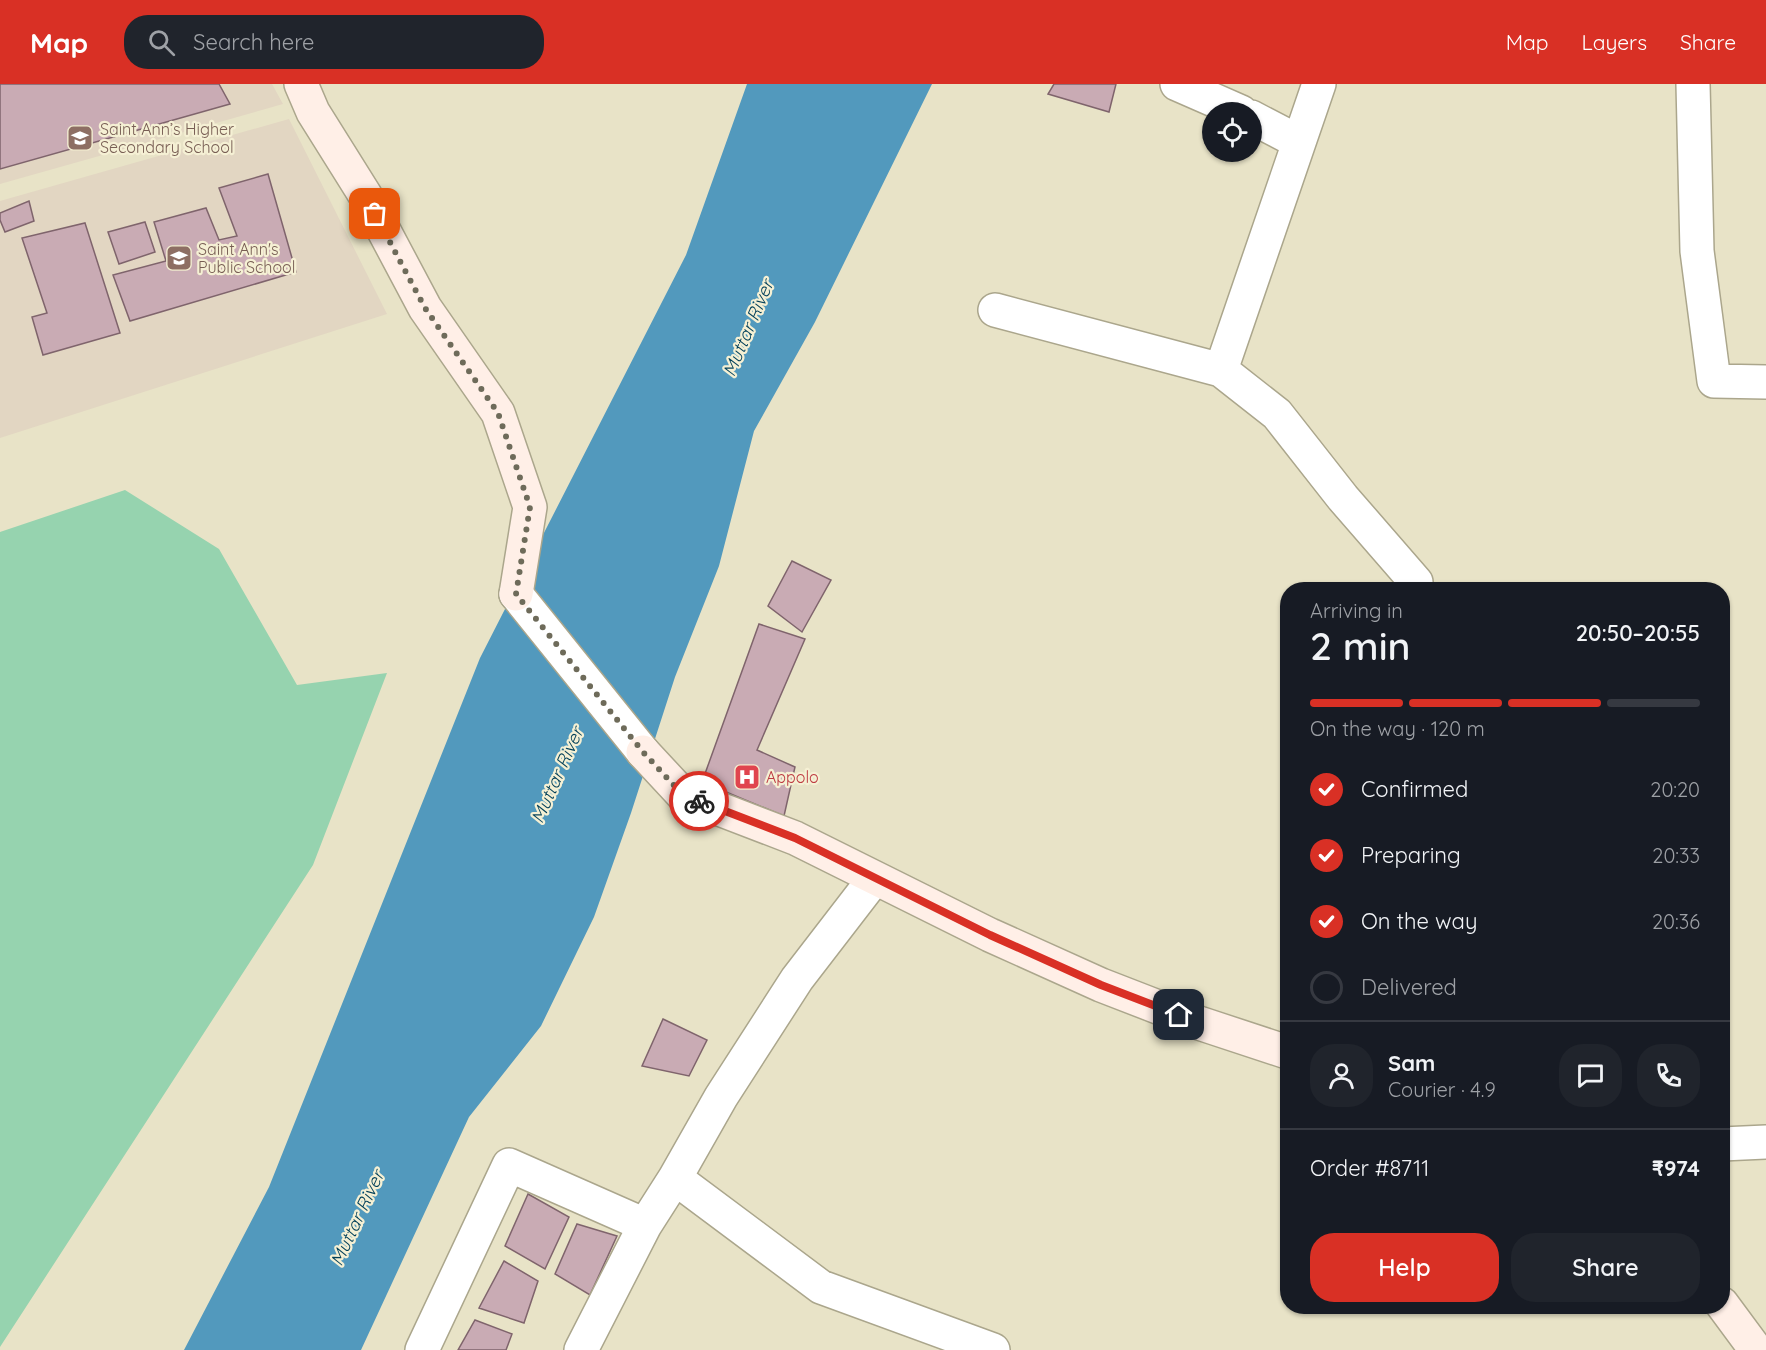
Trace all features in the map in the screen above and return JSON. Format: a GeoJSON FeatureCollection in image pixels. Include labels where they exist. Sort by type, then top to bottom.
{"type":"FeatureCollection","features":[{"type":"Feature","properties":{"kind":"street"},"geometry":{"type":"LineString","coordinates":[[301,84],[314,112],[365,195],[425,308],[498,413],[530,507],[516,594],[643,752],[683,795],[795,838],[990,935],[1101,985],[1199,1023],[1280,1050]]}},
{"type":"Feature","properties":{"kind":"street"},"geometry":{"type":"LineString","coordinates":[[1177,84],[1218,102]]}},
{"type":"Feature","properties":{"kind":"street"},"geometry":{"type":"LineString","coordinates":[[1221,370],[1319,84]]}},
{"type":"Feature","properties":{"kind":"street"},"geometry":{"type":"LineString","coordinates":[[1693,84],[1697,251],[1714,381],[1766,382]]}},
{"type":"Feature","properties":{"kind":"street"},"geometry":{"type":"LineString","coordinates":[[1262,123],[1299,142]]}},
{"type":"Feature","properties":{"kind":"street"},"geometry":{"type":"LineString","coordinates":[[995,310],[1221,370],[1277,414],[1343,498],[1416,582]]}},
{"type":"Feature","properties":{"kind":"street"},"geometry":{"type":"LineString","coordinates":[[581,1350],[645,1225],[675,1178],[721,1097],[797,979],[874,879]]}},
{"type":"Feature","properties":{"kind":"street"},"geometry":{"type":"LineString","coordinates":[[1730,1144],[1766,1142]]}},
{"type":"Feature","properties":{"kind":"street"},"geometry":{"type":"LineString","coordinates":[[422,1350],[509,1165],[645,1225]]}},
{"type":"Feature","properties":{"kind":"street"},"geometry":{"type":"LineString","coordinates":[[675,1178],[821,1287],[956,1343],[993,1350]]}},
{"type":"Feature","properties":{"kind":"street"},"geometry":{"type":"LineString","coordinates":[[1729,1314],[1756,1350]]}},
{"type":"Feature","properties":{"kind":"shaded area","name":"Saint Ann’s Higher Secondary School"},"geometry":{"type":"Polygon","coordinates":[[[0,84],[272,84],[283,104],[0,184],[0,84]]]}},
{"type":"Feature","properties":{"kind":"shaded area","name":"Saint Ann's Public School"},"geometry":{"type":"Polygon","coordinates":[[[289,119],[387,314],[0,438],[0,201],[289,119]]]}},
{"type":"Feature","properties":{"kind":"green space"},"geometry":{"type":"Polygon","coordinates":[[[125,490],[219,549],[297,685],[387,673],[313,865],[0,1347],[0,532],[125,490]]]}},
{"type":"Feature","properties":{"kind":"water","name":"Muttar River"},"geometry":{"type":"Polygon","coordinates":[[[747,84],[932,84],[815,322],[754,431],[719,566],[675,677],[631,813],[594,917],[541,1026],[469,1117],[361,1350],[184,1350],[269,1187],[480,658],[686,255],[747,84]]]}},
{"type":"Feature","properties":{"kind":"building","name":"Saint Ann’s Higher Secondary School"},"geometry":{"type":"Polygon","coordinates":[[[0,84],[219,84],[230,104],[0,169],[0,84]]]}},
{"type":"Feature","properties":{"kind":"building"},"geometry":{"type":"Polygon","coordinates":[[[1054,84],[1116,84],[1109,112],[1048,94],[1054,84]]]}},
{"type":"Feature","properties":{"kind":"building"},"geometry":{"type":"Polygon","coordinates":[[[268,174],[296,272],[130,321],[113,275],[166,261],[154,222],[206,208],[219,240],[237,236],[219,188],[268,174]]]}},
{"type":"Feature","properties":{"kind":"building"},"geometry":{"type":"Polygon","coordinates":[[[29,201],[34,221],[5,232],[0,213],[29,201]]]}},
{"type":"Feature","properties":{"kind":"building"},"geometry":{"type":"Polygon","coordinates":[[[145,222],[155,252],[119,264],[108,232],[145,222]]]}},
{"type":"Feature","properties":{"kind":"building"},"geometry":{"type":"Polygon","coordinates":[[[85,223],[120,333],[43,355],[32,317],[47,313],[22,238],[85,223]]]}},
{"type":"Feature","properties":{"kind":"building"},"geometry":{"type":"Polygon","coordinates":[[[792,561],[831,580],[802,632],[768,606],[792,561]]]}},
{"type":"Feature","properties":{"kind":"building"},"geometry":{"type":"Polygon","coordinates":[[[759,624],[805,639],[757,750],[795,767],[784,816],[702,782],[759,624]]]}},
{"type":"Feature","properties":{"kind":"building"},"geometry":{"type":"Polygon","coordinates":[[[663,1019],[707,1040],[689,1076],[642,1066],[663,1019]]]}},
{"type":"Feature","properties":{"kind":"building"},"geometry":{"type":"Polygon","coordinates":[[[528,1194],[569,1217],[545,1269],[505,1246],[528,1194]]]}},
{"type":"Feature","properties":{"kind":"building"},"geometry":{"type":"Polygon","coordinates":[[[577,1224],[617,1236],[590,1295],[555,1274],[577,1224]]]}},
{"type":"Feature","properties":{"kind":"building"},"geometry":{"type":"Polygon","coordinates":[[[504,1261],[538,1281],[524,1323],[479,1308],[504,1261]]]}},
{"type":"Feature","properties":{"kind":"building"},"geometry":{"type":"Polygon","coordinates":[[[475,1320],[512,1334],[506,1350],[458,1350],[475,1320]]]}},
{"type":"Feature","properties":{"kind":"way so far"},"geometry":{"type":"LineString","coordinates":[[375,214],[425,308],[498,413],[530,507],[516,594],[565,658],[643,752],[683,795],[699,801]]}},
{"type":"Feature","properties":{"kind":"place","name":"Saint Ann’s Higher Secondary School"},"geometry":{"type":"Point","coordinates":[80,138]}},
{"type":"Feature","properties":{"kind":"place","name":"Saint Ann's Public School"},"geometry":{"type":"Point","coordinates":[179,258]}},
{"type":"Feature","properties":{"kind":"place","name":"Appolo"},"geometry":{"type":"Point","coordinates":[747,777]}},
{"type":"Feature","properties":{"kind":"route"},"geometry":{"type":"LineString","coordinates":[[699,801],[795,838],[990,935],[1101,985],[1179,1015]]}}]}
